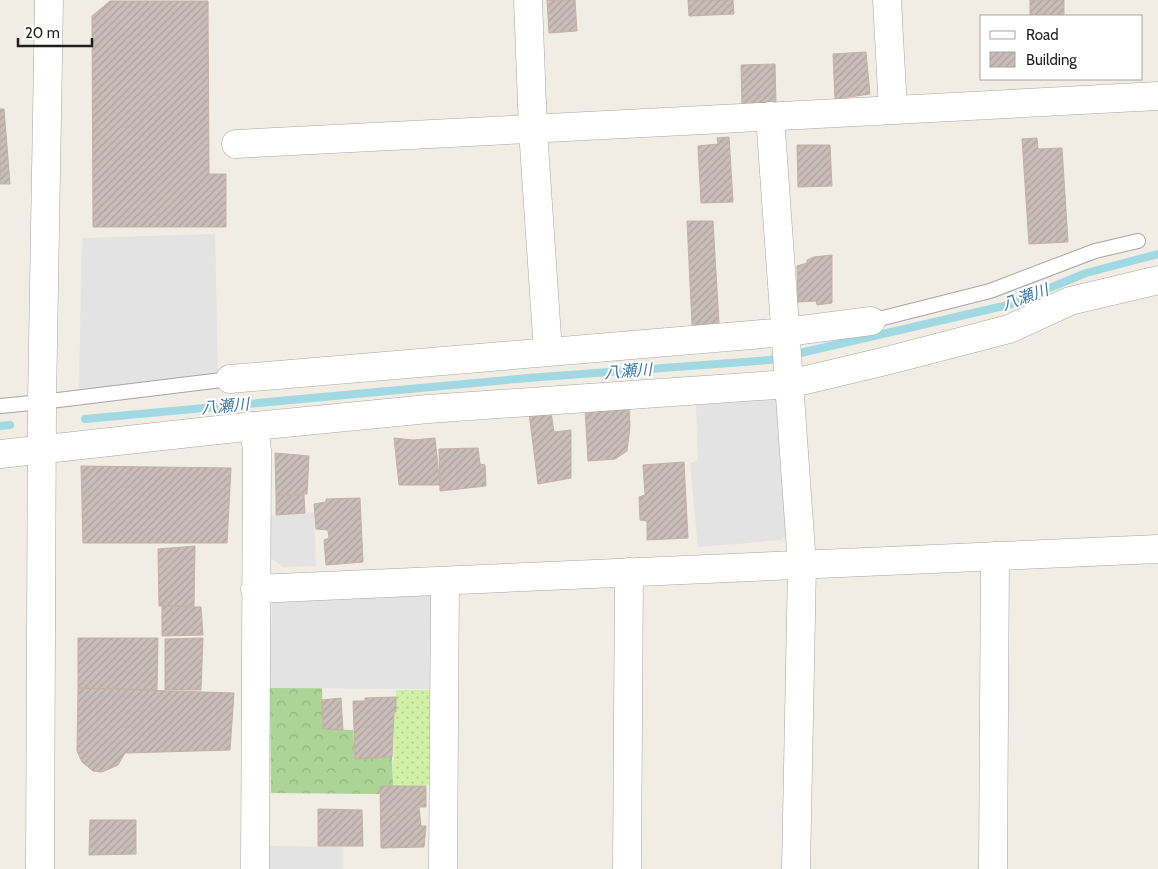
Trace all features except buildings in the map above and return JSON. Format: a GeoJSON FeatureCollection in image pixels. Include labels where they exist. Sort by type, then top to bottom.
{"type":"FeatureCollection","features":[{"type":"Feature","properties":{"kind":"street"},"geometry":{"type":"LineString","coordinates":[[40,869],[42,402],[49,0]]}},
{"type":"Feature","properties":{"kind":"street"},"geometry":{"type":"LineString","coordinates":[[528,0],[533,130],[548,352]]}},
{"type":"Feature","properties":{"kind":"street"},"geometry":{"type":"LineString","coordinates":[[887,0],[893,110]]}},
{"type":"Feature","properties":{"kind":"street"},"geometry":{"type":"LineString","coordinates":[[236,144],[1158,96]]}},
{"type":"Feature","properties":{"kind":"street"},"geometry":{"type":"LineString","coordinates":[[770,116],[802,565],[796,869]]}},
{"type":"Feature","properties":{"kind":"street"},"geometry":{"type":"LineString","coordinates":[[0,454],[428,409],[789,377],[890,360],[1009,329],[1070,301],[1158,280]]}},
{"type":"Feature","properties":{"kind":"street"},"geometry":{"type":"LineString","coordinates":[[230,380],[548,352],[786,336],[872,321]]}},
{"type":"Feature","properties":{"kind":"street"},"geometry":{"type":"LineString","coordinates":[[254,426],[257,452],[255,869]]}},
{"type":"Feature","properties":{"kind":"street"},"geometry":{"type":"LineString","coordinates":[[255,589],[1158,549]]}},
{"type":"Feature","properties":{"kind":"street"},"geometry":{"type":"LineString","coordinates":[[994,556],[994,869]]}},
{"type":"Feature","properties":{"kind":"street"},"geometry":{"type":"LineString","coordinates":[[627,869],[629,572]]}},
{"type":"Feature","properties":{"kind":"street"},"geometry":{"type":"LineString","coordinates":[[443,869],[445,581]]}},
{"type":"Feature","properties":{"kind":"lane"},"geometry":{"type":"LineString","coordinates":[[872,321],[990,291],[1095,251],[1138,241]]}},
{"type":"Feature","properties":{"kind":"lane"},"geometry":{"type":"LineString","coordinates":[[0,406],[230,380]]}},
{"type":"Feature","properties":{"kind":"green space"},"geometry":{"type":"Polygon","coordinates":[[[270,688],[322,688],[323,729],[353,730],[355,758],[392,757],[393,786],[383,786],[379,794],[271,793],[270,688]]]}},
{"type":"Feature","properties":{"kind":"green space"},"geometry":{"type":"Polygon","coordinates":[[[396,690],[435,690],[434,785],[393,786],[396,690]]]}},
{"type":"Feature","properties":{"kind":"shaded area"},"geometry":{"type":"Polygon","coordinates":[[[215,234],[218,376],[79,389],[82,238],[215,234]]]}},
{"type":"Feature","properties":{"kind":"shaded area"},"geometry":{"type":"Polygon","coordinates":[[[774,394],[783,402],[791,531],[781,540],[698,547],[690,463],[698,460],[696,399],[774,394]]]}},
{"type":"Feature","properties":{"kind":"shaded area"},"geometry":{"type":"Polygon","coordinates":[[[314,512],[316,566],[283,567],[271,558],[270,516],[314,512]]]}},
{"type":"Feature","properties":{"kind":"shaded area"},"geometry":{"type":"Polygon","coordinates":[[[426,590],[438,601],[436,689],[270,688],[272,602],[426,590]]]}},
{"type":"Feature","properties":{"kind":"shaded area"},"geometry":{"type":"Polygon","coordinates":[[[269,846],[343,847],[343,869],[269,869],[269,846]]]}},
{"type":"Feature","properties":{"kind":"waterway","name":"八瀬川"},"geometry":{"type":"LineString","coordinates":[[85,419],[528,378],[770,360],[1008,305],[1086,273],[1158,254]]}},
{"type":"Feature","properties":{"kind":"waterway","name":"八瀬川"},"geometry":{"type":"LineString","coordinates":[[0,426],[10,425]]}}]}
